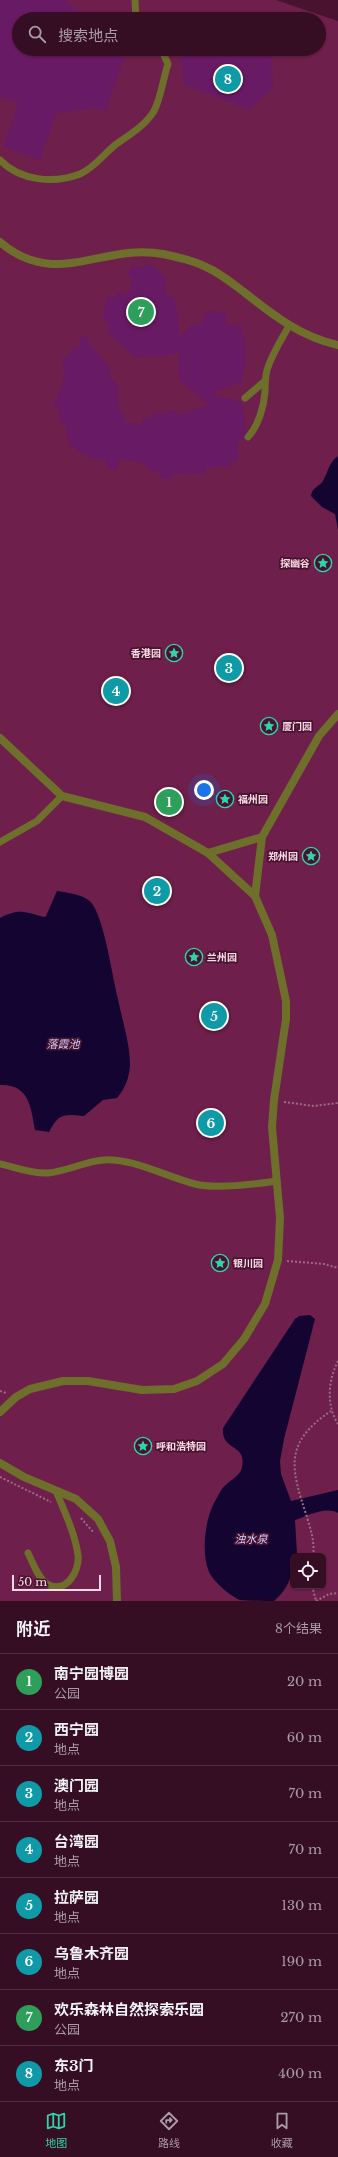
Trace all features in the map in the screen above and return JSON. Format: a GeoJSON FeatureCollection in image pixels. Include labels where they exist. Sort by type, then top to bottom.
{"type":"FeatureCollection","features":[{"type":"Feature","properties":{"kind":"street"},"geometry":{"type":"LineString","coordinates":[[0,242],[10,250],[24,257],[41,263],[60,265],[127,252],[161,254],[181,258],[206,267],[223,277],[289,326],[338,345]]}},
{"type":"Feature","properties":{"kind":"street"},"geometry":{"type":"LineString","coordinates":[[255,896],[262,837],[320,736],[338,714]]}},
{"type":"Feature","properties":{"kind":"street"},"geometry":{"type":"LineString","coordinates":[[0,738],[62,796],[145,816],[208,853],[255,896],[272,935],[286,1001],[286,1018],[274,1100],[272,1127],[280,1218],[278,1260],[265,1304],[244,1339],[223,1364],[197,1381],[174,1389],[142,1390],[88,1381],[63,1381],[30,1389],[16,1397],[0,1412]]}},
{"type":"Feature","properties":{"kind":"street"},"geometry":{"type":"LineString","coordinates":[[208,853],[262,837]]}},
{"type":"Feature","properties":{"kind":"street"},"geometry":{"type":"LineString","coordinates":[[0,1463],[24,1477],[76,1499],[98,1519],[110,1541],[116,1567],[117,1601]]}},
{"type":"Feature","properties":{"kind":"lane"},"geometry":{"type":"LineString","coordinates":[[135,0],[136,12]]}},
{"type":"Feature","properties":{"kind":"lane"},"geometry":{"type":"LineString","coordinates":[[0,160],[21,174],[38,179],[56,180],[80,174],[93,166],[113,148],[142,126],[153,112],[168,64],[164,56]]}},
{"type":"Feature","properties":{"kind":"lane"},"geometry":{"type":"LineString","coordinates":[[248,437],[254,430],[259,419],[265,392],[264,382],[276,348],[289,326]]}},
{"type":"Feature","properties":{"kind":"lane"},"geometry":{"type":"LineString","coordinates":[[245,398],[264,382]]}},
{"type":"Feature","properties":{"kind":"lane"},"geometry":{"type":"LineString","coordinates":[[0,842],[37,821],[62,796]]}},
{"type":"Feature","properties":{"kind":"lane"},"geometry":{"type":"LineString","coordinates":[[0,1164],[40,1173],[48,1173],[90,1162],[114,1160],[129,1162],[197,1184],[258,1184],[277,1181]]}},
{"type":"Feature","properties":{"kind":"lane"},"geometry":{"type":"LineString","coordinates":[[28,1553],[42,1579],[48,1585],[58,1586],[66,1583],[74,1576],[78,1556],[56,1491]]}},
{"type":"Feature","properties":{"kind":"path"},"geometry":{"type":"LineString","coordinates":[[274,1100],[314,1106],[338,1102]]}},
{"type":"Feature","properties":{"kind":"path"},"geometry":{"type":"LineString","coordinates":[[278,1260],[324,1264],[338,1268]]}},
{"type":"Feature","properties":{"kind":"path"},"geometry":{"type":"LineString","coordinates":[[338,1361],[331,1383],[329,1399],[331,1411],[338,1424]]}},
{"type":"Feature","properties":{"kind":"path"},"geometry":{"type":"LineString","coordinates":[[313,1553],[314,1545],[309,1524],[298,1492],[294,1464],[298,1445],[308,1430],[331,1411]]}},
{"type":"Feature","properties":{"kind":"path"},"geometry":{"type":"LineString","coordinates":[[313,1589],[316,1601],[329,1594],[338,1593]]}},
{"type":"Feature","properties":{"kind":"shaded area"},"geometry":{"type":"Polygon","coordinates":[[[0,0],[276,0],[311,12],[12,12],[12,56],[326,56],[326,17],[338,21],[338,1601],[0,1601],[0,0]]]}},
{"type":"Feature","properties":{"kind":"water"},"geometry":{"type":"Polygon","coordinates":[[[338,456],[338,530],[335,514],[322,507],[311,496],[314,489],[323,481],[329,467],[338,456]]]}},
{"type":"Feature","properties":{"kind":"water","name":"落霞池"},"geometry":{"type":"Polygon","coordinates":[[[57,891],[86,898],[93,905],[97,914],[105,937],[126,1032],[130,1065],[129,1074],[123,1090],[117,1098],[103,1100],[84,1116],[67,1115],[59,1118],[49,1132],[35,1130],[30,1105],[23,1093],[17,1088],[0,1085],[0,918],[17,912],[27,912],[44,917],[46,916],[57,891]]]}},
{"type":"Feature","properties":{"kind":"water","name":"浊水泉"},"geometry":{"type":"Polygon","coordinates":[[[310,1315],[315,1319],[284,1439],[280,1461],[281,1474],[291,1501],[338,1490],[338,1513],[333,1511],[322,1511],[295,1520],[297,1553],[290,1553],[289,1581],[287,1586],[274,1601],[240,1600],[218,1584],[209,1572],[205,1556],[206,1527],[211,1510],[224,1486],[237,1476],[242,1467],[243,1459],[241,1454],[226,1441],[223,1436],[223,1428],[295,1319],[299,1316],[310,1315]]]}},
{"type":"Feature","properties":{"kind":"building"},"geometry":{"type":"Polygon","coordinates":[[[0,0],[66,0],[73,8],[85,12],[12,12],[12,56],[125,56],[106,111],[96,108],[56,113],[40,160],[3,147],[18,103],[0,97],[0,0]]]}},
{"type":"Feature","properties":{"kind":"building"},"geometry":{"type":"Polygon","coordinates":[[[180,56],[271,56],[273,87],[249,110],[184,85],[180,56]]]}},
{"type":"Feature","properties":{"kind":"building"},"geometry":{"type":"Polygon","coordinates":[[[146,264],[156,266],[156,269],[165,278],[166,292],[170,297],[175,298],[175,309],[179,314],[179,337],[193,324],[202,324],[204,314],[211,311],[222,312],[225,314],[227,324],[241,325],[242,335],[245,340],[246,364],[240,383],[211,393],[242,403],[246,432],[244,439],[238,441],[238,461],[231,461],[229,468],[216,466],[215,468],[206,468],[205,474],[189,473],[189,475],[173,473],[173,479],[160,478],[160,473],[152,472],[144,464],[136,461],[118,460],[117,470],[107,468],[106,460],[94,460],[78,451],[77,448],[69,446],[66,425],[59,421],[59,410],[54,405],[64,379],[63,358],[69,355],[72,347],[78,348],[82,336],[89,339],[89,344],[111,368],[109,377],[118,383],[119,409],[123,412],[125,422],[141,424],[144,417],[151,419],[153,412],[167,414],[169,410],[177,410],[177,415],[209,405],[179,380],[178,353],[162,356],[134,357],[108,333],[108,323],[103,320],[107,295],[114,298],[118,291],[128,294],[133,279],[128,276],[131,266],[146,267],[146,264]]]}},
{"type":"Feature","properties":{"kind":"place","name":"东3门"},"geometry":{"type":"Point","coordinates":[228,79]}},
{"type":"Feature","properties":{"kind":"place","name":"欢乐森林自然探索乐园"},"geometry":{"type":"Point","coordinates":[141,312]}},
{"type":"Feature","properties":{"kind":"place","name":"探幽谷"},"geometry":{"type":"Point","coordinates":[323,563]}},
{"type":"Feature","properties":{"kind":"place","name":"香港园"},"geometry":{"type":"Point","coordinates":[174,653]}},
{"type":"Feature","properties":{"kind":"place","name":"澳门园"},"geometry":{"type":"Point","coordinates":[229,668]}},
{"type":"Feature","properties":{"kind":"place","name":"台湾园"},"geometry":{"type":"Point","coordinates":[116,691]}},
{"type":"Feature","properties":{"kind":"place","name":"厦门园"},"geometry":{"type":"Point","coordinates":[269,726]}},
{"type":"Feature","properties":{"kind":"place","name":"福州园"},"geometry":{"type":"Point","coordinates":[225,799]}},
{"type":"Feature","properties":{"kind":"place","name":"南宁园博园"},"geometry":{"type":"Point","coordinates":[169,802]}},
{"type":"Feature","properties":{"kind":"place","name":"郑州园"},"geometry":{"type":"Point","coordinates":[311,856]}},
{"type":"Feature","properties":{"kind":"place","name":"西宁园"},"geometry":{"type":"Point","coordinates":[157,891]}},
{"type":"Feature","properties":{"kind":"place","name":"兰州园"},"geometry":{"type":"Point","coordinates":[194,957]}},
{"type":"Feature","properties":{"kind":"place","name":"拉萨园"},"geometry":{"type":"Point","coordinates":[214,1016]}},
{"type":"Feature","properties":{"kind":"place","name":"乌鲁木齐园"},"geometry":{"type":"Point","coordinates":[211,1123]}},
{"type":"Feature","properties":{"kind":"place","name":"银川园"},"geometry":{"type":"Point","coordinates":[220,1263]}},
{"type":"Feature","properties":{"kind":"place","name":"呼和浩特园"},"geometry":{"type":"Point","coordinates":[143,1446]}}]}
